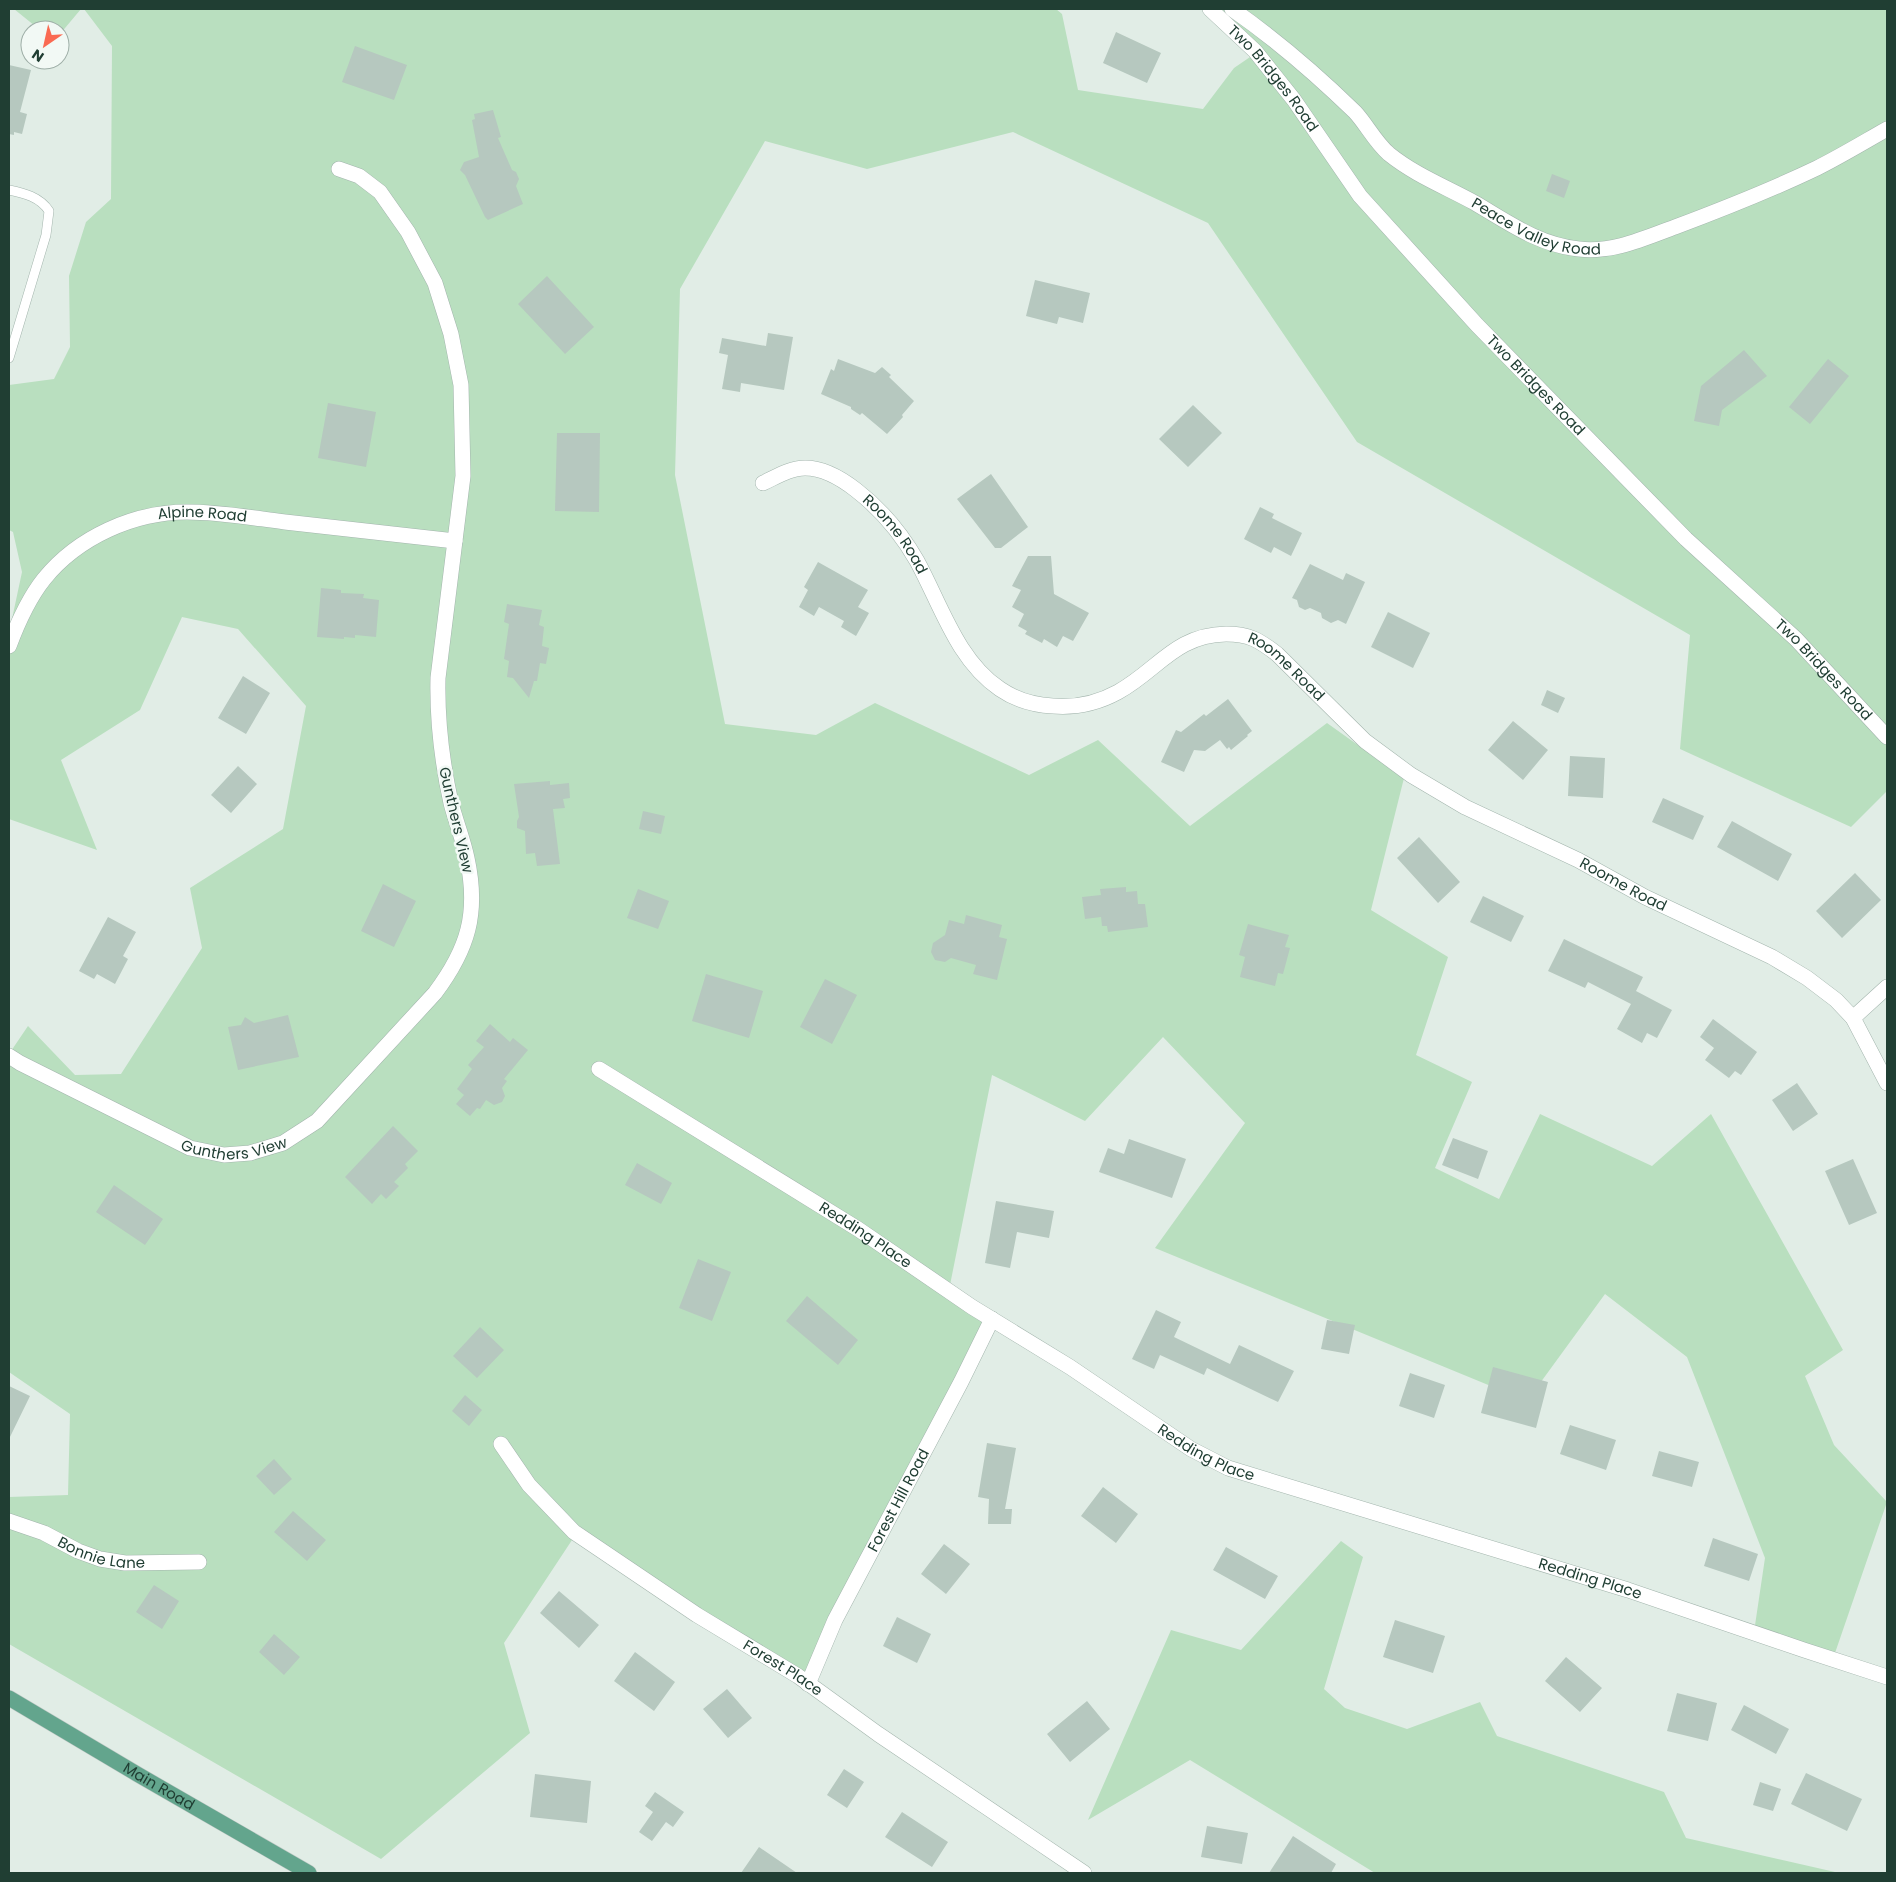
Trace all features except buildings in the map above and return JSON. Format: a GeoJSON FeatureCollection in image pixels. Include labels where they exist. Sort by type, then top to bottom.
{"type":"FeatureCollection","features":[{"type":"Feature","properties":{"kind":"main road","name":"Main Road"},"geometry":{"type":"LineString","coordinates":[[9,1698],[309,1873]]}},
{"type":"Feature","properties":{"kind":"street","name":"Two Bridges Road"},"geometry":{"type":"LineString","coordinates":[[1210,9],[1255,52],[1294,100],[1360,196],[1477,325],[1686,539],[1796,639],[1887,737]]}},
{"type":"Feature","properties":{"kind":"street","name":"Peace Valley Road"},"geometry":{"type":"LineString","coordinates":[[1232,9],[1297,59],[1336,94],[1357,114],[1379,144],[1408,168],[1533,237],[1556,246],[1581,250],[1606,249],[1630,243],[1732,206],[1818,167],[1887,128]]}},
{"type":"Feature","properties":{"kind":"street","name":"Gunthers View"},"geometry":{"type":"LineString","coordinates":[[9,1056],[190,1148],[224,1155],[250,1153],[283,1143],[316,1121],[435,993],[452,971],[464,945],[472,888],[467,858],[452,805],[443,763],[438,707],[438,678],[463,476],[461,385],[451,334],[435,283],[408,232],[380,192],[359,176],[339,169]]}},
{"type":"Feature","properties":{"kind":"street","name":"Roome Road"},"geometry":{"type":"LineString","coordinates":[[763,482],[789,470],[805,468],[820,470],[839,478],[868,499],[886,516],[902,537],[916,560],[956,639],[982,676],[1001,690],[1020,700],[1040,706],[1060,707],[1092,703],[1121,690],[1189,641],[1203,636],[1219,634],[1250,636],[1276,654],[1366,742],[1411,775],[1465,807],[1578,860],[1645,897],[1772,957],[1807,978],[1836,1000],[1853,1018],[1887,1083]]}},
{"type":"Feature","properties":{"kind":"street","name":"Alpine Road"},"geometry":{"type":"LineString","coordinates":[[9,646],[27,604],[44,578],[59,562],[79,546],[101,533],[141,518],[162,514],[208,513],[455,541]]}},
{"type":"Feature","properties":{"kind":"street"},"geometry":{"type":"LineString","coordinates":[[1853,1018],[1887,987]]}},
{"type":"Feature","properties":{"kind":"street","name":"Redding Place"},"geometry":{"type":"LineString","coordinates":[[599,1069],[858,1229],[1191,1449],[1228,1468],[1628,1590],[1887,1677]]}},
{"type":"Feature","properties":{"kind":"street","name":"Forest Hill Road"},"geometry":{"type":"LineString","coordinates":[[808,1684],[835,1620],[962,1382],[992,1319]]}},
{"type":"Feature","properties":{"kind":"street","name":"Forest Place"},"geometry":{"type":"LineString","coordinates":[[501,1444],[529,1485],[574,1532],[697,1615],[808,1684],[878,1734],[1084,1873]]}},
{"type":"Feature","properties":{"kind":"street","name":"Bonnie Lane"},"geometry":{"type":"LineString","coordinates":[[9,1521],[44,1532],[78,1551],[100,1559],[125,1564],[199,1562]]}},
{"type":"Feature","properties":{"kind":"lane"},"geometry":{"type":"LineString","coordinates":[[9,190],[21,192],[43,202],[49,211],[46,235],[9,358]]}},
{"type":"Feature","properties":{"kind":"green space"},"geometry":{"type":"Polygon","coordinates":[[[14,9],[81,9],[70,22],[70,20],[28,20],[14,9]]]}},
{"type":"Feature","properties":{"kind":"green space"},"geometry":{"type":"Polygon","coordinates":[[[84,9],[1056,9],[1062,14],[1078,90],[1203,109],[1234,68],[1253,55],[1204,9],[1887,9],[1887,791],[1851,827],[1680,749],[1690,635],[1357,442],[1208,223],[1013,132],[867,169],[765,141],[680,289],[675,475],[725,724],[816,735],[875,703],[1029,775],[1098,740],[1190,826],[1327,723],[1404,778],[1371,910],[1448,957],[1416,1055],[1472,1082],[1435,1168],[1499,1199],[1540,1114],[1652,1166],[1711,1114],[1843,1350],[1805,1376],[1834,1445],[1887,1502],[1835,1653],[1754,1632],[1765,1558],[1687,1357],[1605,1294],[1527,1401],[1155,1248],[1245,1123],[1163,1037],[1085,1121],[992,1075],[948,1295],[990,1324],[805,1684],[574,1537],[504,1643],[530,1733],[381,1859],[9,1644],[9,1497],[68,1495],[70,1414],[9,1372],[9,1054],[28,1026],[75,1075],[121,1074],[202,948],[190,888],[283,829],[306,706],[238,629],[182,617],[140,710],[61,760],[97,850],[9,819],[9,633],[22,572],[13,532],[9,530],[9,385],[54,379],[70,347],[69,276],[86,222],[111,199],[112,46],[84,9]]]}},
{"type":"Feature","properties":{"kind":"green space"},"geometry":{"type":"Polygon","coordinates":[[[1341,1541],[1363,1557],[1324,1689],[1345,1708],[1407,1729],[1480,1702],[1497,1736],[1664,1792],[1686,1838],[1836,1873],[1375,1873],[1190,1760],[1088,1820],[1171,1630],[1241,1650],[1341,1541]]]}}]}
